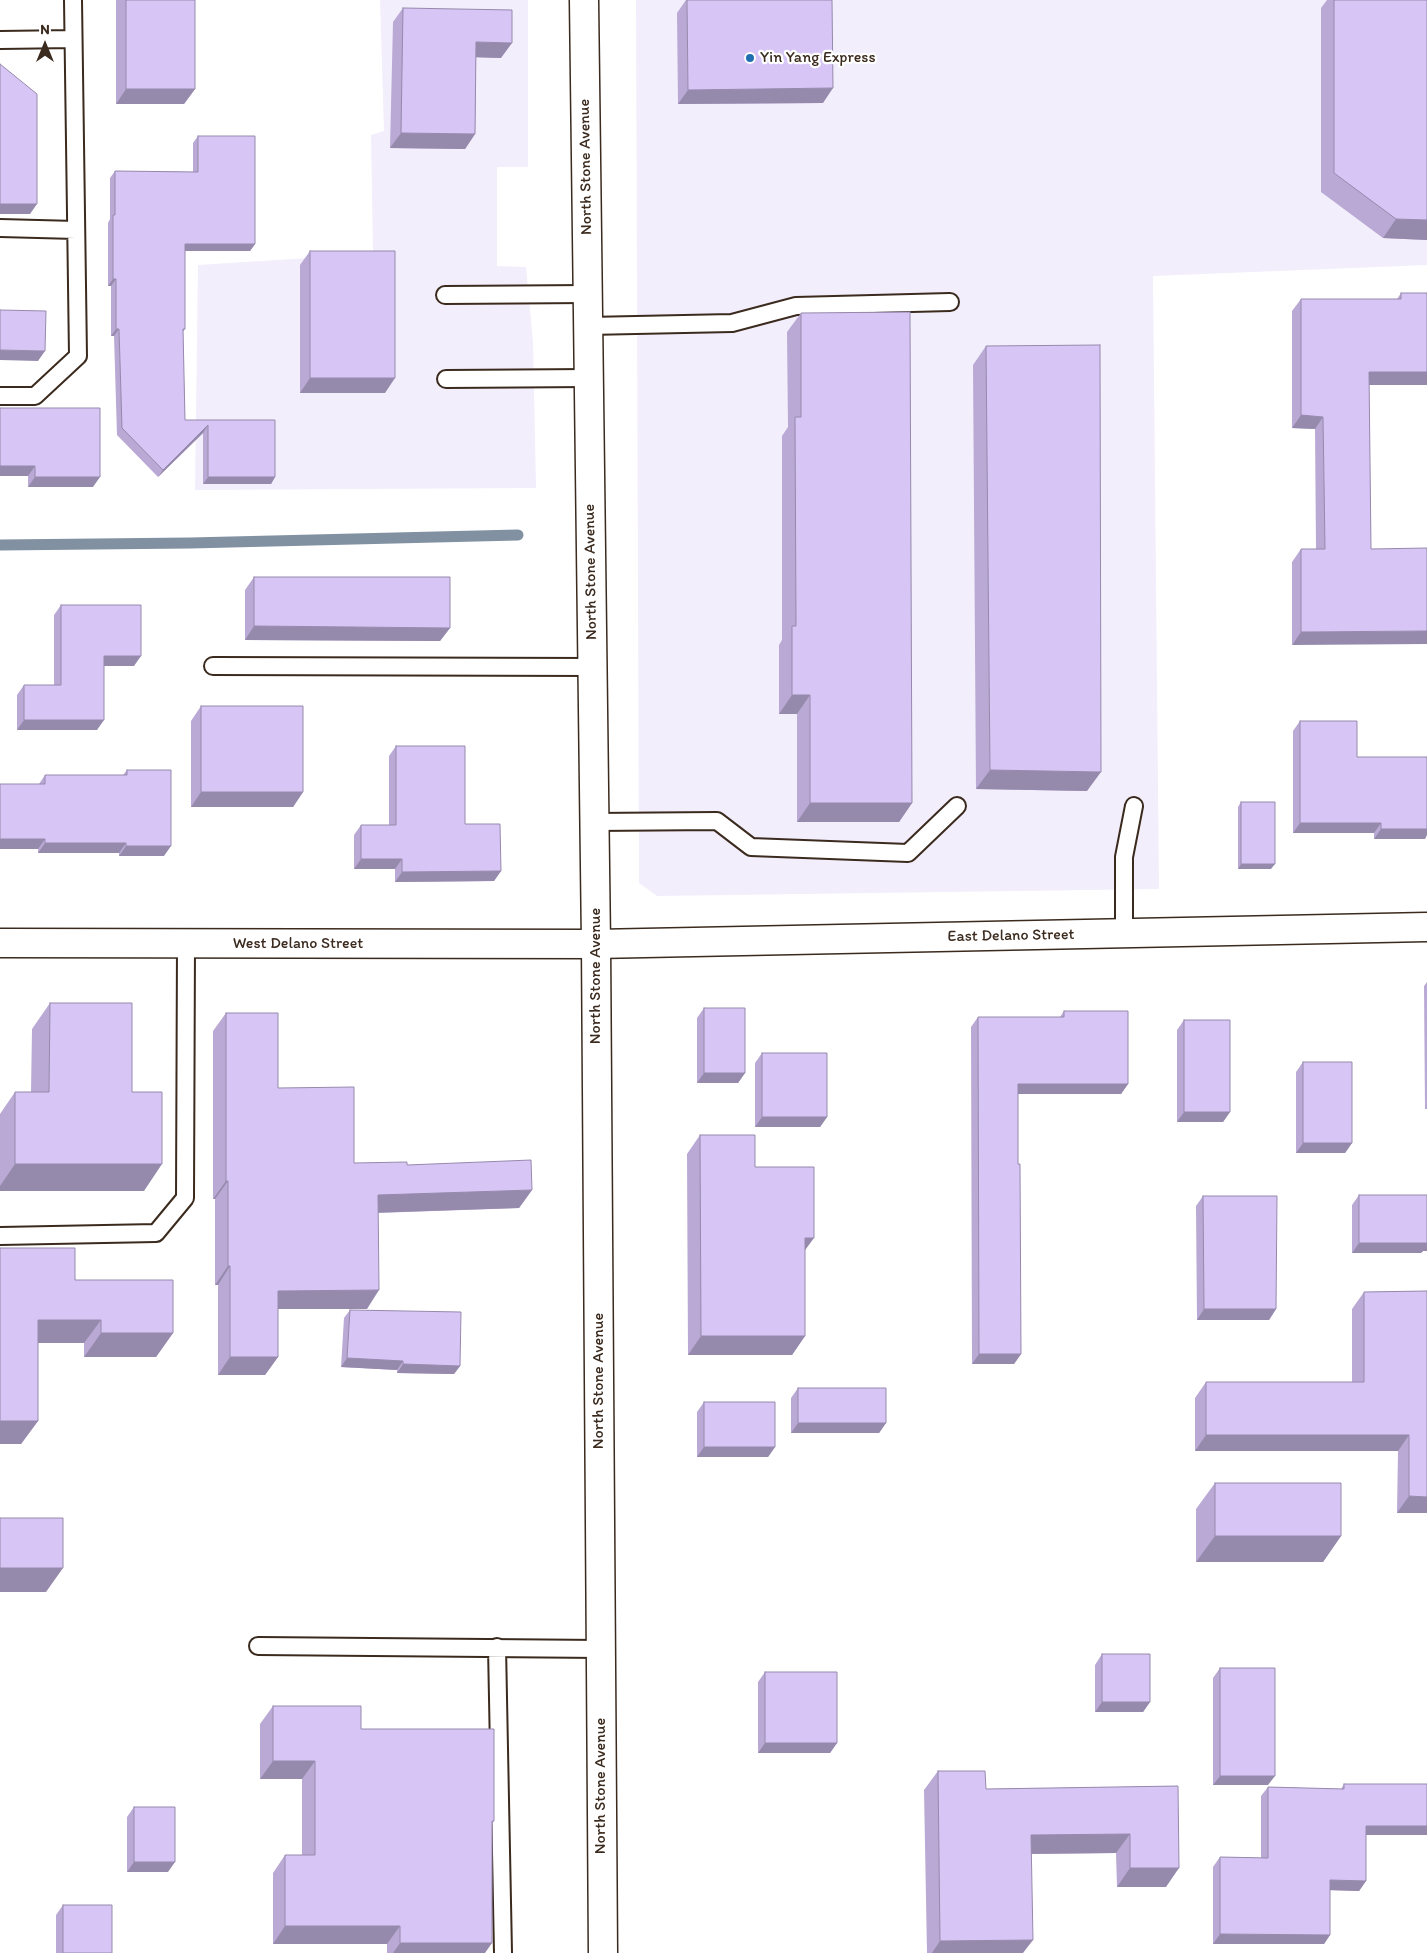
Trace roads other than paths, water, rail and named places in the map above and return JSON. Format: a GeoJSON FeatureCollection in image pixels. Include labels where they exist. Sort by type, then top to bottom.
{"type":"FeatureCollection","features":[{"type":"Feature","properties":{"kind":"main road","name":"North Stone Avenue"},"geometry":{"type":"LineString","coordinates":[[584,0],[596,944],[603,1953]]}},
{"type":"Feature","properties":{"kind":"main road","name":"East Delano Street"},"geometry":{"type":"LineString","coordinates":[[596,944],[1427,927]]}},
{"type":"Feature","properties":{"kind":"main road","name":"West Delano Street"},"geometry":{"type":"LineString","coordinates":[[0,943],[596,944]]}},
{"type":"Feature","properties":{"kind":"lane"},"geometry":{"type":"LineString","coordinates":[[0,396],[36,396],[78,356],[73,0]]}},
{"type":"Feature","properties":{"kind":"lane"},"geometry":{"type":"LineString","coordinates":[[0,40],[73,40]]}},
{"type":"Feature","properties":{"kind":"lane"},"geometry":{"type":"LineString","coordinates":[[0,228],[76,230]]}},
{"type":"Feature","properties":{"kind":"lane"},"geometry":{"type":"LineString","coordinates":[[445,295],[588,294]]}},
{"type":"Feature","properties":{"kind":"lane"},"geometry":{"type":"LineString","coordinates":[[588,326],[732,324],[796,306],[950,302]]}},
{"type":"Feature","properties":{"kind":"lane"},"geometry":{"type":"LineString","coordinates":[[446,379],[589,378]]}},
{"type":"Feature","properties":{"kind":"lane"},"geometry":{"type":"LineString","coordinates":[[213,666],[592,667]]}},
{"type":"Feature","properties":{"kind":"lane"},"geometry":{"type":"LineString","coordinates":[[594,822],[717,821],[751,848],[908,853],[957,806]]}},
{"type":"Feature","properties":{"kind":"lane"},"geometry":{"type":"LineString","coordinates":[[1124,934],[1124,857],[1134,806]]}},
{"type":"Feature","properties":{"kind":"lane"},"geometry":{"type":"LineString","coordinates":[[0,1236],[156,1233],[185,1198],[186,944]]}},
{"type":"Feature","properties":{"kind":"lane"},"geometry":{"type":"LineString","coordinates":[[258,1646],[600,1649]]}},
{"type":"Feature","properties":{"kind":"lane"},"geometry":{"type":"LineString","coordinates":[[497,1648],[503,1953]]}},
{"type":"Feature","properties":{"kind":"waterway"},"geometry":{"type":"LineString","coordinates":[[0,545],[190,543],[518,535]]}},
{"type":"Feature","properties":{"kind":"place","name":"Yin Yang Express"},"geometry":{"type":"Point","coordinates":[750,58]}}]}
